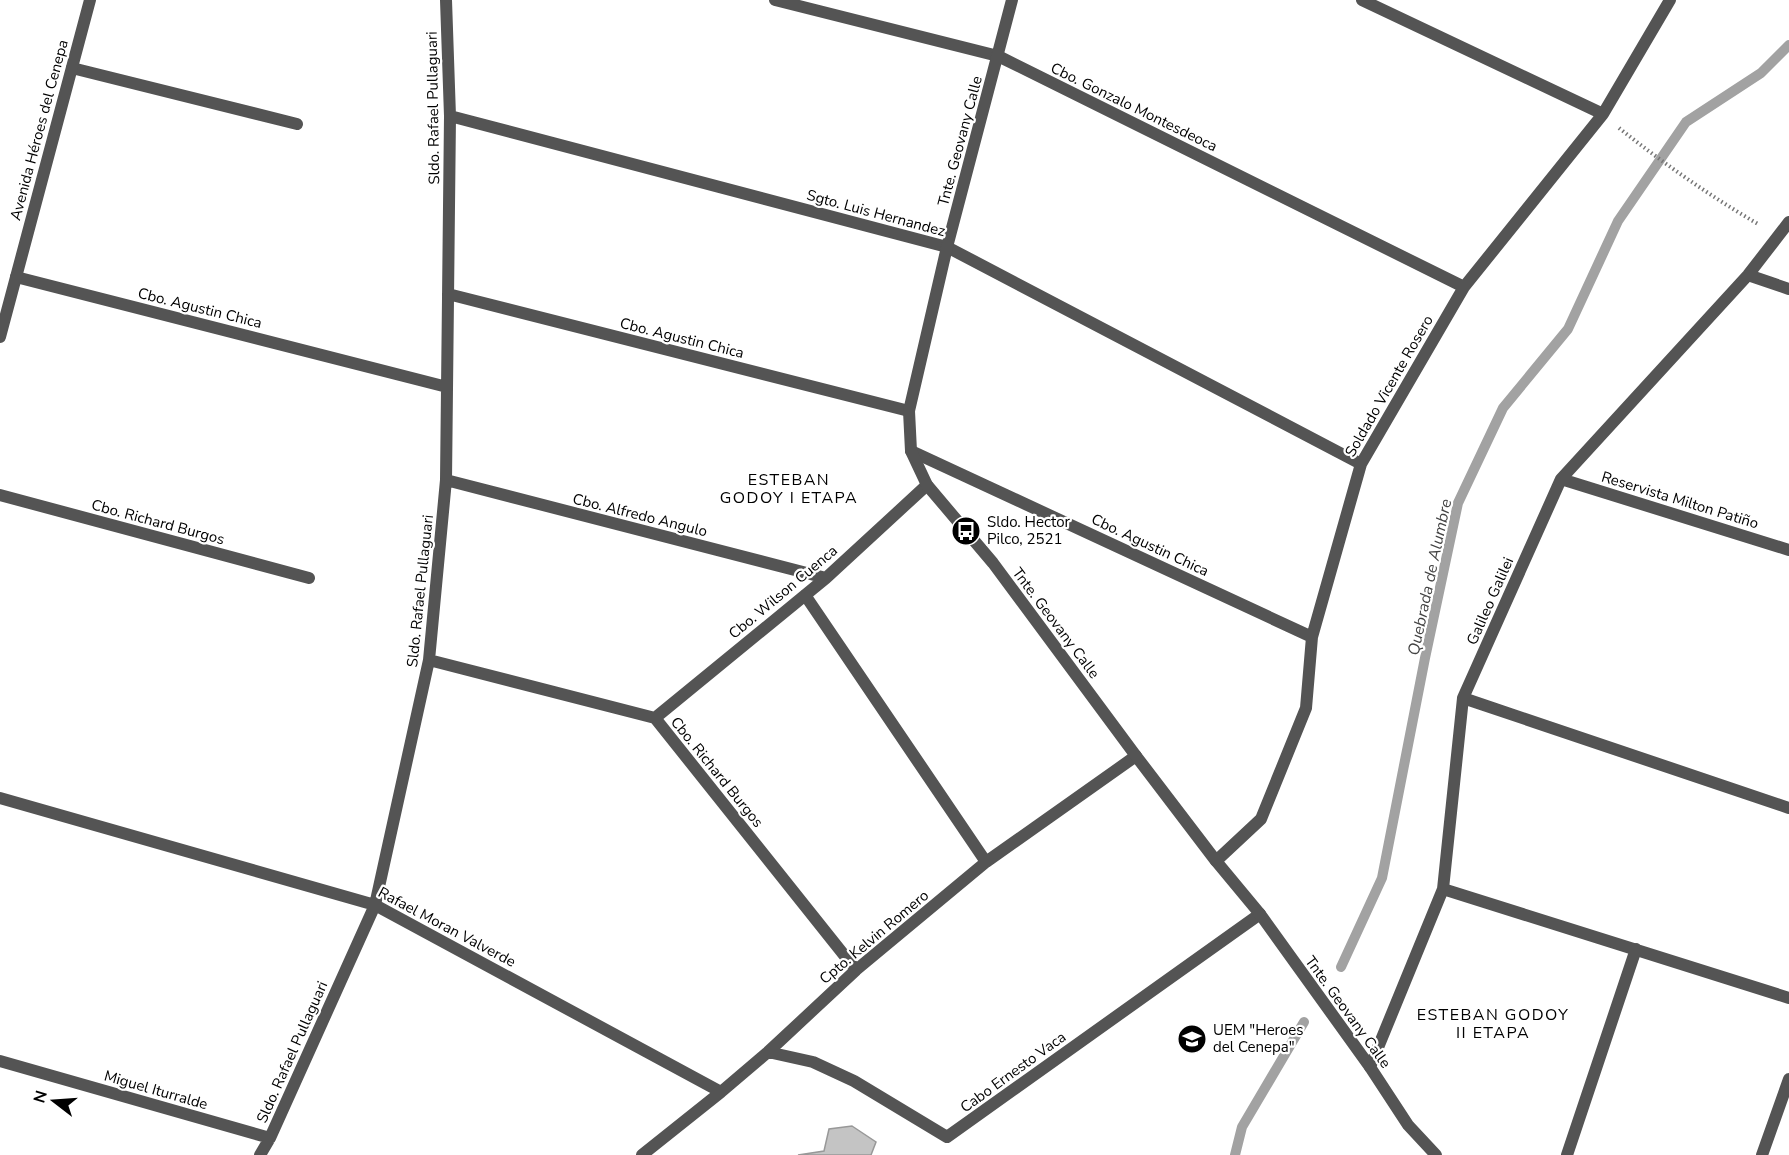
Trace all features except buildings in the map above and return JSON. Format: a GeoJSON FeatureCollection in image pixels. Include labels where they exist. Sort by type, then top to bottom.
{"type":"FeatureCollection","features":[{"type":"Feature","properties":{"kind":"street","name":"Avenida Héroes del Cenepa"},"geometry":{"type":"LineString","coordinates":[[0,338],[90,0]]}},
{"type":"Feature","properties":{"kind":"street","name":"Sldo. Rafael Pullaguari"},"geometry":{"type":"LineString","coordinates":[[260,1155],[270,1138],[375,904],[429,660],[446,480],[450,116],[446,0]]}},
{"type":"Feature","properties":{"kind":"street","name":"Cbo. Gonzalo Montesdeoca"},"geometry":{"type":"LineString","coordinates":[[775,0],[998,56],[1464,287]]}},
{"type":"Feature","properties":{"kind":"street","name":"Tnte. Geovany Calle"},"geometry":{"type":"LineString","coordinates":[[1012,0],[947,247],[909,411],[911,451],[927,485],[993,563],[1136,756],[1216,861],[1260,914],[1370,1067],[1408,1125],[1436,1155]]}},
{"type":"Feature","properties":{"kind":"street"},"geometry":{"type":"LineString","coordinates":[[1362,0],[1603,114]]}},
{"type":"Feature","properties":{"kind":"street","name":"Soldado Vicente Rosero"},"geometry":{"type":"LineString","coordinates":[[1216,861],[1261,819],[1306,708],[1312,637],[1361,464],[1464,287],[1603,114],[1670,0]]}},
{"type":"Feature","properties":{"kind":"street"},"geometry":{"type":"LineString","coordinates":[[72,68],[297,124]]}},
{"type":"Feature","properties":{"kind":"street","name":"Sgto. Luis Hernandez"},"geometry":{"type":"LineString","coordinates":[[450,116],[947,247],[1361,464]]}},
{"type":"Feature","properties":{"kind":"street","name":"Galileo Galilei"},"geometry":{"type":"LineString","coordinates":[[1370,1067],[1443,889],[1463,698],[1561,479],[1748,275],[1789,222]]}},
{"type":"Feature","properties":{"kind":"street"},"geometry":{"type":"LineString","coordinates":[[1748,275],[1789,289]]}},
{"type":"Feature","properties":{"kind":"street","name":"Cbo. Agustin Chica"},"geometry":{"type":"LineString","coordinates":[[16,277],[447,387]]}},
{"type":"Feature","properties":{"kind":"street","name":"Cbo. Agustin Chica"},"geometry":{"type":"LineString","coordinates":[[448,294],[909,411]]}},
{"type":"Feature","properties":{"kind":"street","name":"Cbo. Agustin Chica"},"geometry":{"type":"LineString","coordinates":[[911,451],[1312,637]]}},
{"type":"Feature","properties":{"kind":"street","name":"Reservista Milton Patiño"},"geometry":{"type":"LineString","coordinates":[[1561,479],[1789,550]]}},
{"type":"Feature","properties":{"kind":"street","name":"Cbo. Alfredo Angulo"},"geometry":{"type":"LineString","coordinates":[[446,480],[826,578]]}},
{"type":"Feature","properties":{"kind":"street","name":"Cbo. Wilson Cuenca"},"geometry":{"type":"LineString","coordinates":[[655,718],[826,578],[927,485]]}},
{"type":"Feature","properties":{"kind":"street","name":"Cbo. Richard Burgos"},"geometry":{"type":"LineString","coordinates":[[0,495],[309,578]]}},
{"type":"Feature","properties":{"kind":"street"},"geometry":{"type":"LineString","coordinates":[[805,595],[986,862]]}},
{"type":"Feature","properties":{"kind":"street","name":"Cbo. Richard Burgos"},"geometry":{"type":"LineString","coordinates":[[429,660],[655,718],[856,970]]}},
{"type":"Feature","properties":{"kind":"street"},"geometry":{"type":"LineString","coordinates":[[1463,698],[1789,808]]}},
{"type":"Feature","properties":{"kind":"street","name":"Cpto. Kelvin Romero"},"geometry":{"type":"LineString","coordinates":[[642,1155],[768,1052],[856,970],[986,862],[1136,756]]}},
{"type":"Feature","properties":{"kind":"street","name":"Rafael Moran Valverde"},"geometry":{"type":"LineString","coordinates":[[0,798],[375,904],[721,1092]]}},
{"type":"Feature","properties":{"kind":"street"},"geometry":{"type":"LineString","coordinates":[[1443,889],[1789,998]]}},
{"type":"Feature","properties":{"kind":"street","name":"Cabo Ernesto Vaca"},"geometry":{"type":"LineString","coordinates":[[768,1052],[813,1062],[854,1081],[947,1137],[1260,914]]}},
{"type":"Feature","properties":{"kind":"street"},"geometry":{"type":"LineString","coordinates":[[1567,1155],[1636,949]]}},
{"type":"Feature","properties":{"kind":"street","name":"Miguel Iturralde"},"geometry":{"type":"LineString","coordinates":[[0,1061],[270,1138]]}},
{"type":"Feature","properties":{"kind":"street"},"geometry":{"type":"LineString","coordinates":[[1762,1155],[1789,1079]]}},
{"type":"Feature","properties":{"kind":"path"},"geometry":{"type":"LineString","coordinates":[[1640,144],[1734,210]]}},
{"type":"Feature","properties":{"kind":"waterway","name":"Quebrada de Alumbre"},"geometry":{"type":"LineString","coordinates":[[1341,967],[1382,878],[1458,503],[1503,408],[1568,329],[1618,221],[1686,122],[1761,73],[1789,45]]}},
{"type":"Feature","properties":{"kind":"waterway","name":"Quebrada de Alumbre"},"geometry":{"type":"LineString","coordinates":[[1235,1155],[1242,1127],[1304,1022]]}},
{"type":"Feature","properties":{"kind":"place","name":"Sldo. Hector Pilco, 2521"},"geometry":{"type":"Point","coordinates":[966,531]}},
{"type":"Feature","properties":{"kind":"place","name":"UEM \"Heroes del Cenepa\""},"geometry":{"type":"Point","coordinates":[1192,1039]}},
{"type":"Feature","properties":{"kind":"district","name":"ESTEBAN GODOY I ETAPA"},"geometry":{"type":"Point","coordinates":[789,488]}},
{"type":"Feature","properties":{"kind":"district","name":"ESTEBAN GODOY II ETAPA"},"geometry":{"type":"Point","coordinates":[1493,1023]}}]}
